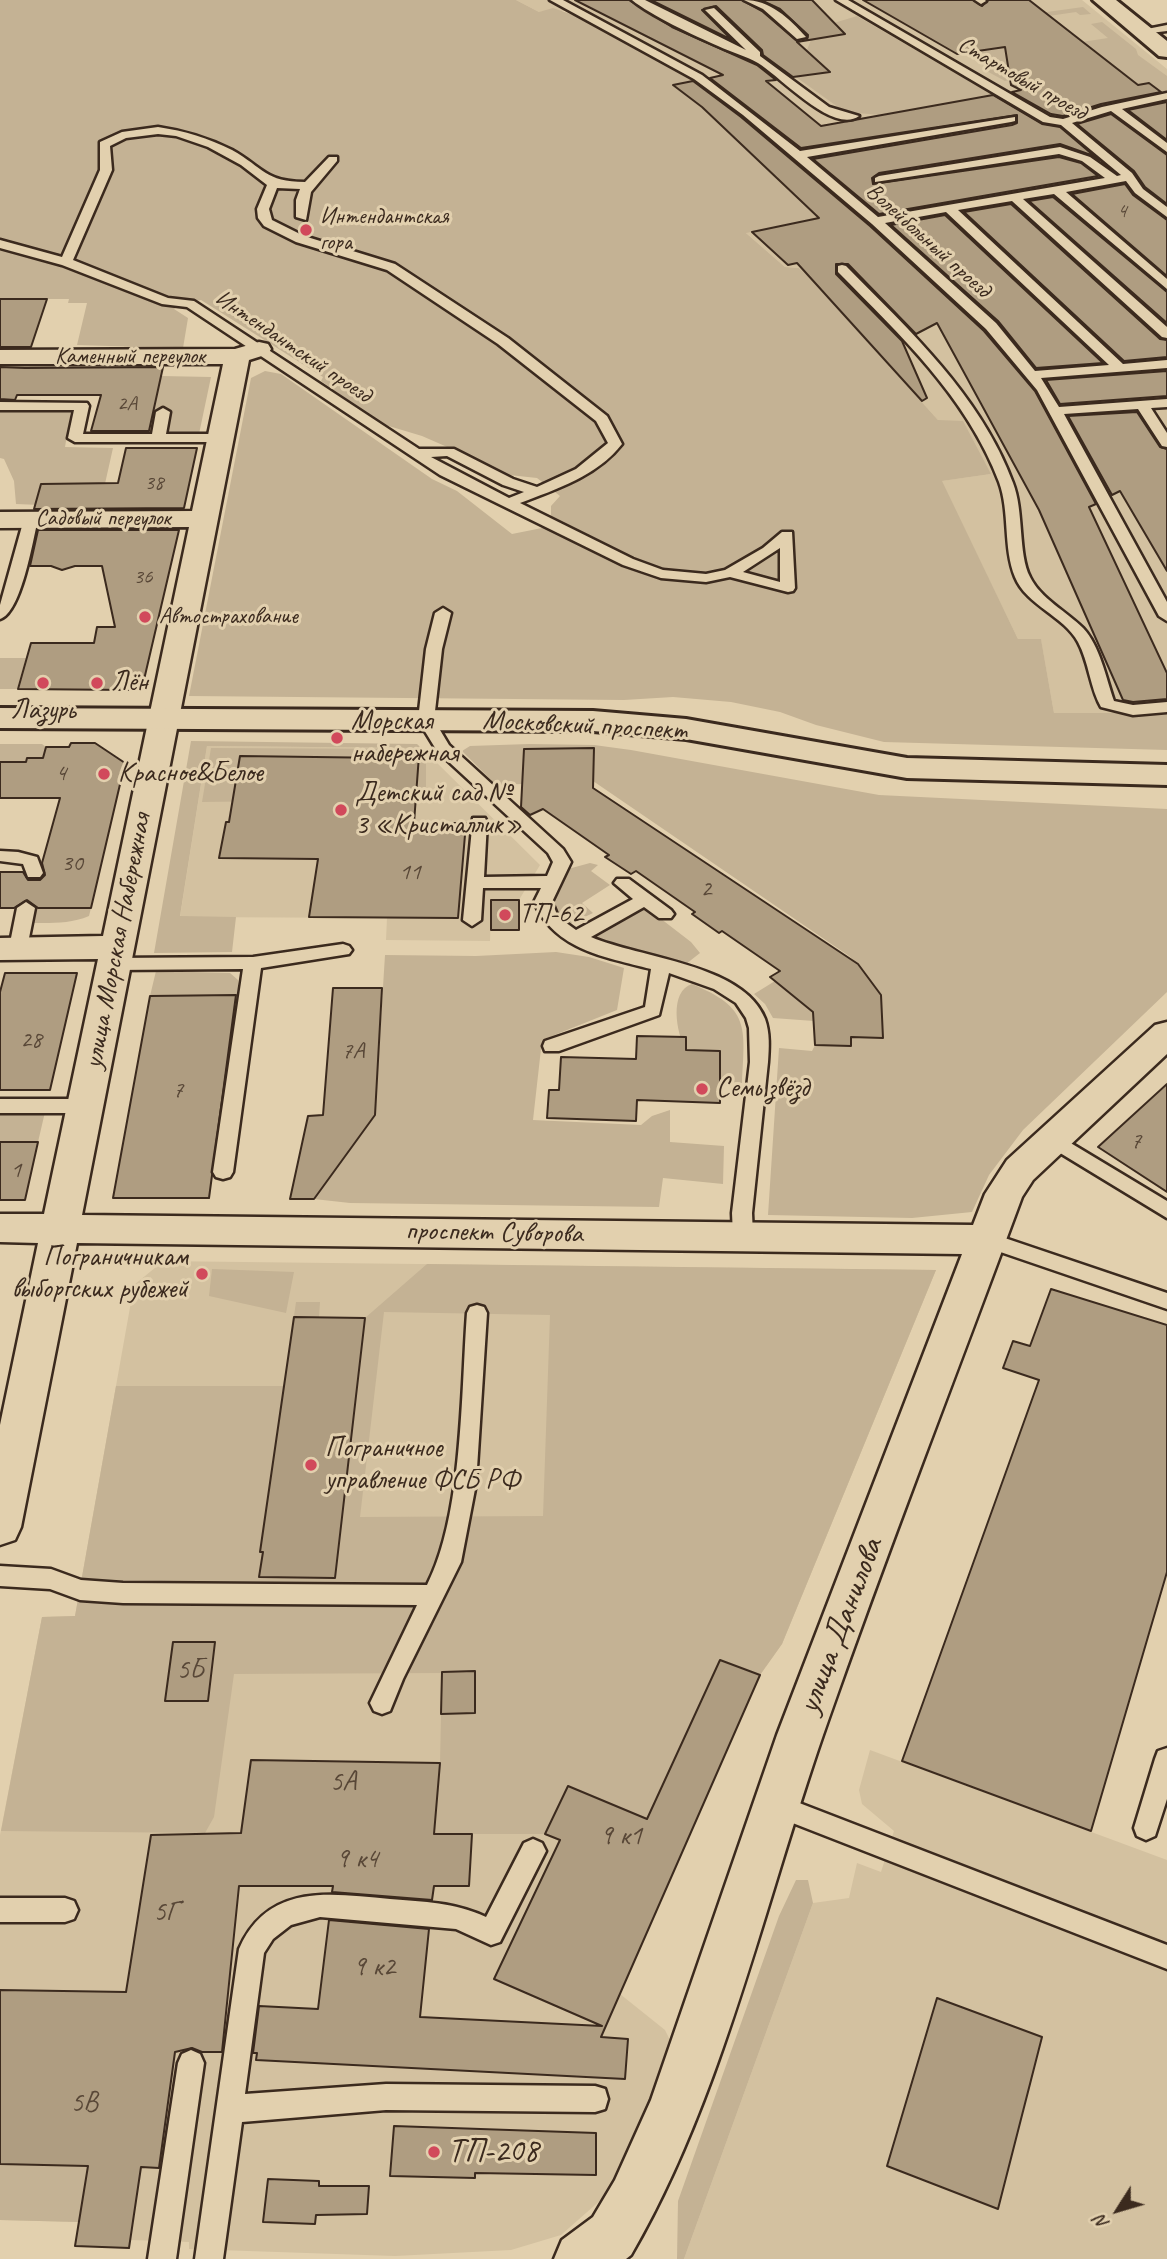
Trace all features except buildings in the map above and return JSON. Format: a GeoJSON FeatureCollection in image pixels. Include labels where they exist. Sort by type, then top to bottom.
{"type":"FeatureCollection","features":[{"type":"Feature","properties":{"kind":"street"},"geometry":{"type":"LineString","coordinates":[[1103,0],[1167,51]]}},
{"type":"Feature","properties":{"kind":"street","name":"Каменный переулок"},"geometry":{"type":"LineString","coordinates":[[0,357],[248,353]]}},
{"type":"Feature","properties":{"kind":"street","name":"улица Морская Набережная"},"geometry":{"type":"LineString","coordinates":[[0,1527],[221,438],[248,353]]}},
{"type":"Feature","properties":{"kind":"street","name":"Садовый переулок"},"geometry":{"type":"LineString","coordinates":[[0,520],[206,519]]}},
{"type":"Feature","properties":{"kind":"street","name":"Московский проспект"},"geometry":{"type":"LineString","coordinates":[[0,718],[593,721],[685,729],[908,768],[1167,775]]}},
{"type":"Feature","properties":{"kind":"street"},"geometry":{"type":"LineString","coordinates":[[9,948],[115,956]]}},
{"type":"Feature","properties":{"kind":"street","name":"улица Данилова"},"geometry":{"type":"LineString","coordinates":[[582,2259],[612,2236],[618,2227],[634,2199],[674,2107],[776,1805],[1004,1194],[1020,1170],[1167,1034]]}},
{"type":"Feature","properties":{"kind":"street","name":"проспект Суворова"},"geometry":{"type":"LineString","coordinates":[[0,1228],[987,1240]]}},
{"type":"Feature","properties":{"kind":"lane","name":"Волейбольный проезд"},"geometry":{"type":"LineString","coordinates":[[555,0],[619,32],[698,77],[798,155],[876,221],[991,326],[1032,375],[1056,411],[1167,617]]}},
{"type":"Feature","properties":{"kind":"lane"},"geometry":{"type":"LineString","coordinates":[[637,0],[761,60]]}},
{"type":"Feature","properties":{"kind":"lane"},"geometry":{"type":"LineString","coordinates":[[749,0],[767,7],[801,37]]}},
{"type":"Feature","properties":{"kind":"lane","name":"Стартовый проезд"},"geometry":{"type":"LineString","coordinates":[[841,0],[1047,120],[1064,122],[1130,177],[1139,191],[1167,214]]}},
{"type":"Feature","properties":{"kind":"lane"},"geometry":{"type":"LineString","coordinates":[[710,10],[761,60],[825,109],[837,115],[853,116]]}},
{"type":"Feature","properties":{"kind":"lane"},"geometry":{"type":"LineString","coordinates":[[702,33],[729,27]]}},
{"type":"Feature","properties":{"kind":"lane"},"geometry":{"type":"LineString","coordinates":[[1142,31],[1167,28]]}},
{"type":"Feature","properties":{"kind":"lane"},"geometry":{"type":"LineString","coordinates":[[1064,122],[1167,96]]}},
{"type":"Feature","properties":{"kind":"lane"},"geometry":{"type":"LineString","coordinates":[[1114,108],[1167,149]]}},
{"type":"Feature","properties":{"kind":"lane"},"geometry":{"type":"LineString","coordinates":[[798,155],[1011,119]]}},
{"type":"Feature","properties":{"kind":"lane"},"geometry":{"type":"LineString","coordinates":[[66,262],[106,170],[104,144],[129,132],[174,131],[195,137],[239,159],[273,184],[308,186]]}},
{"type":"Feature","properties":{"kind":"lane"},"geometry":{"type":"LineString","coordinates":[[879,180],[1060,150],[1086,159],[1115,180]]}},
{"type":"Feature","properties":{"kind":"lane"},"geometry":{"type":"LineString","coordinates":[[302,217],[299,205],[308,186],[333,159]]}},
{"type":"Feature","properties":{"kind":"lane"},"geometry":{"type":"LineString","coordinates":[[876,221],[1130,177]]}},
{"type":"Feature","properties":{"kind":"lane"},"geometry":{"type":"LineString","coordinates":[[273,184],[263,209],[268,223],[300,239],[391,267],[503,341],[602,419],[615,444],[605,457],[562,481],[511,502]]}},
{"type":"Feature","properties":{"kind":"lane"},"geometry":{"type":"LineString","coordinates":[[1057,190],[1167,285]]}},
{"type":"Feature","properties":{"kind":"lane"},"geometry":{"type":"LineString","coordinates":[[1013,196],[1167,334]]}},
{"type":"Feature","properties":{"kind":"lane"},"geometry":{"type":"LineString","coordinates":[[947,207],[1120,368]]}},
{"type":"Feature","properties":{"kind":"lane","name":"Интендантский проезд"},"geometry":{"type":"LineString","coordinates":[[0,244],[66,262],[166,301],[190,304],[248,353],[445,472],[511,502],[628,562],[661,573],[706,578],[730,573]]}},
{"type":"Feature","properties":{"kind":"lane"},"geometry":{"type":"LineString","coordinates":[[842,269],[926,355],[972,414],[1009,491],[1014,510],[1014,532],[1022,577],[1086,643],[1107,704],[1133,710],[1167,708]]}},
{"type":"Feature","properties":{"kind":"lane"},"geometry":{"type":"LineString","coordinates":[[1032,375],[1167,364]]}},
{"type":"Feature","properties":{"kind":"lane"},"geometry":{"type":"LineString","coordinates":[[1056,411],[1167,403]]}},
{"type":"Feature","properties":{"kind":"lane"},"geometry":{"type":"LineString","coordinates":[[0,406],[82,405],[75,438],[221,438]]}},
{"type":"Feature","properties":{"kind":"lane"},"geometry":{"type":"LineString","coordinates":[[1142,405],[1167,443]]}},
{"type":"Feature","properties":{"kind":"lane"},"geometry":{"type":"LineString","coordinates":[[158,439],[163,412]]}},
{"type":"Feature","properties":{"kind":"lane"},"geometry":{"type":"LineString","coordinates":[[416,453],[449,452],[508,482],[537,492]]}},
{"type":"Feature","properties":{"kind":"lane"},"geometry":{"type":"LineString","coordinates":[[0,614],[8,605],[31,519]]}},
{"type":"Feature","properties":{"kind":"lane"},"geometry":{"type":"LineString","coordinates":[[443,613],[434,649],[426,720],[443,748],[554,849],[562,862],[543,902],[551,920],[576,938],[611,952],[709,980],[740,996],[754,1015],[760,1044],[742,1213],[743,1236]]}},
{"type":"Feature","properties":{"kind":"lane"},"geometry":{"type":"LineString","coordinates":[[472,920],[479,822]]}},
{"type":"Feature","properties":{"kind":"lane"},"geometry":{"type":"LineString","coordinates":[[0,856],[18,857],[32,862],[34,873]]}},
{"type":"Feature","properties":{"kind":"lane"},"geometry":{"type":"LineString","coordinates":[[475,883],[551,882]]}},
{"type":"Feature","properties":{"kind":"lane"},"geometry":{"type":"LineString","coordinates":[[623,883],[666,914]]}},
{"type":"Feature","properties":{"kind":"lane"},"geometry":{"type":"LineString","coordinates":[[576,938],[645,898]]}},
{"type":"Feature","properties":{"kind":"lane"},"geometry":{"type":"LineString","coordinates":[[9,948],[26,908]]}},
{"type":"Feature","properties":{"kind":"lane"},"geometry":{"type":"LineString","coordinates":[[115,956],[253,963],[343,950]]}},
{"type":"Feature","properties":{"kind":"lane"},"geometry":{"type":"LineString","coordinates":[[223,1172],[253,963]]}},
{"type":"Feature","properties":{"kind":"lane"},"geometry":{"type":"LineString","coordinates":[[552,1046],[653,1011],[661,965]]}},
{"type":"Feature","properties":{"kind":"lane"},"geometry":{"type":"LineString","coordinates":[[0,1106],[85,1106]]}},
{"type":"Feature","properties":{"kind":"lane"},"geometry":{"type":"LineString","coordinates":[[1054,1140],[1167,1211]]}},
{"type":"Feature","properties":{"kind":"lane"},"geometry":{"type":"LineString","coordinates":[[987,1240],[1167,1301]]}},
{"type":"Feature","properties":{"kind":"lane"},"geometry":{"type":"LineString","coordinates":[[382,1703],[392,1677],[450,1562],[465,1483],[477,1313]]}},
{"type":"Feature","properties":{"kind":"lane"},"geometry":{"type":"LineString","coordinates":[[0,1576],[51,1579],[80,1590],[123,1593],[435,1595]]}},
{"type":"Feature","properties":{"kind":"lane"},"geometry":{"type":"LineString","coordinates":[[1146,1828],[1167,1759]]}},
{"type":"Feature","properties":{"kind":"lane"},"geometry":{"type":"LineString","coordinates":[[776,1805],[1167,1957]]}},
{"type":"Feature","properties":{"kind":"lane"},"geometry":{"type":"LineString","coordinates":[[209,2259],[252,1949],[264,1930],[284,1915],[320,1905],[458,1917],[491,1933],[533,1851]]}},
{"type":"Feature","properties":{"kind":"lane"},"geometry":{"type":"LineString","coordinates":[[0,1910],[65,1910]]}},
{"type":"Feature","properties":{"kind":"lane"},"geometry":{"type":"LineString","coordinates":[[162,2259],[191,2063]]}},
{"type":"Feature","properties":{"kind":"lane"},"geometry":{"type":"LineString","coordinates":[[230,2109],[386,2097],[595,2099]]}},
{"type":"Feature","properties":{"kind":"shaded area"},"geometry":{"type":"Polygon","coordinates":[[[0,0],[516,0],[539,12],[553,8],[582,18],[693,81],[721,125],[819,218],[746,233],[785,267],[799,268],[810,278],[938,420],[963,421],[991,474],[942,481],[1018,639],[1041,639],[1054,713],[1167,713],[1167,750],[884,742],[816,725],[780,712],[731,702],[673,697],[624,700],[189,696],[251,378],[265,371],[281,374],[432,479],[457,491],[512,534],[542,528],[551,515],[551,506],[560,496],[537,478],[500,474],[477,460],[422,436],[382,424],[321,381],[323,377],[201,300],[184,303],[174,309],[188,318],[183,348],[174,348],[77,345],[87,303],[68,303],[69,299],[0,299],[0,247],[67,267],[77,263],[71,258],[0,238],[0,0]]]}},
{"type":"Feature","properties":{"kind":"shaded area"},"geometry":{"type":"Polygon","coordinates":[[[516,0],[1082,0],[1167,69],[1167,713],[1054,713],[1041,640],[1018,639],[941,481],[991,474],[938,420],[810,278],[799,268],[785,267],[745,232],[818,219],[715,116],[673,85],[692,81],[581,18],[565,11],[539,12],[516,0]]]}},
{"type":"Feature","properties":{"kind":"shaded area"},"geometry":{"type":"Polygon","coordinates":[[[883,0],[972,20],[1018,59],[1004,18],[1083,7],[1091,14],[1080,15],[1076,12],[1035,18],[1082,42],[1108,38],[1091,24],[1102,22],[1136,49],[1138,55],[1167,76],[1167,91],[1161,92],[1149,83],[1135,86],[1041,72],[1005,81],[983,69],[997,65],[883,0]]]}},
{"type":"Feature","properties":{"kind":"shaded area"},"geometry":{"type":"Polygon","coordinates":[[[857,16],[993,95],[881,115],[845,112],[796,77],[811,40],[844,34],[834,23],[857,16]]]}},
{"type":"Feature","properties":{"kind":"shaded area"},"geometry":{"type":"Polygon","coordinates":[[[161,376],[211,377],[199,434],[167,432],[171,412],[153,412],[161,376]]]}},
{"type":"Feature","properties":{"kind":"shaded area"},"geometry":{"type":"Polygon","coordinates":[[[0,411],[71,411],[65,447],[113,448],[102,497],[40,505],[16,504],[14,481],[4,459],[0,458],[0,411]]]}},
{"type":"Feature","properties":{"kind":"shaded area"},"geometry":{"type":"Polygon","coordinates":[[[0,658],[26,658],[17,689],[0,689],[0,658]]]}},
{"type":"Feature","properties":{"kind":"shaded area"},"geometry":{"type":"Polygon","coordinates":[[[191,741],[417,744],[429,755],[415,748],[207,746],[180,916],[236,917],[232,952],[154,953],[191,741]]]}},
{"type":"Feature","properties":{"kind":"shaded area"},"geometry":{"type":"Polygon","coordinates":[[[0,744],[42,744],[46,747],[43,758],[28,758],[26,762],[0,762],[0,744]]]}},
{"type":"Feature","properties":{"kind":"shaded area"},"geometry":{"type":"Polygon","coordinates":[[[594,745],[631,750],[879,795],[1167,809],[1167,992],[1023,1130],[989,1175],[972,1212],[912,1218],[768,1215],[779,1048],[812,1051],[815,1045],[851,1046],[851,1037],[877,990],[849,956],[593,781],[594,748],[525,749],[522,784],[496,785],[462,751],[470,746],[594,745]]]}},
{"type":"Feature","properties":{"kind":"shaded area","name":"Детский сад № 3 «Кристаллик»"},"geometry":{"type":"Polygon","coordinates":[[[207,746],[415,748],[429,755],[540,865],[519,900],[491,900],[490,941],[386,940],[387,918],[180,917],[207,746]]]}},
{"type":"Feature","properties":{"kind":"shaded area"},"geometry":{"type":"Polygon","coordinates":[[[211,748],[413,749],[426,760],[426,795],[358,796],[356,800],[202,802],[211,748]]]}},
{"type":"Feature","properties":{"kind":"shaded area"},"geometry":{"type":"Polygon","coordinates":[[[590,863],[598,865],[591,871],[610,885],[582,903],[593,913],[568,925],[559,920],[553,899],[568,869],[590,863]]]}},
{"type":"Feature","properties":{"kind":"shaded area"},"geometry":{"type":"Polygon","coordinates":[[[643,905],[691,942],[700,953],[686,964],[590,937],[643,905]]]}},
{"type":"Feature","properties":{"kind":"shaded area"},"geometry":{"type":"Polygon","coordinates":[[[34,908],[91,908],[89,916],[75,920],[31,923],[34,908]]]}},
{"type":"Feature","properties":{"kind":"shaded area"},"geometry":{"type":"Polygon","coordinates":[[[556,952],[589,957],[624,968],[617,1010],[542,1040],[533,1120],[641,1125],[652,1116],[670,1110],[670,1142],[724,1146],[723,1184],[663,1178],[659,1207],[350,1203],[314,1199],[375,1115],[385,955],[476,956],[556,952]]]}},
{"type":"Feature","properties":{"kind":"shaded area"},"geometry":{"type":"Polygon","coordinates":[[[156,971],[230,973],[238,980],[238,995],[150,996],[156,971]]]}},
{"type":"Feature","properties":{"kind":"shaded area"},"geometry":{"type":"Polygon","coordinates":[[[775,981],[803,1003],[813,997],[814,1021],[773,1018],[765,1004],[754,994],[775,981]]]}},
{"type":"Feature","properties":{"kind":"shaded area"},"geometry":{"type":"Polygon","coordinates":[[[692,984],[725,1002],[740,1021],[744,1047],[742,1083],[720,1081],[720,1051],[686,1050],[682,1043],[677,1023],[677,1003],[685,988],[692,984]]]}},
{"type":"Feature","properties":{"kind":"shaded area"},"geometry":{"type":"Polygon","coordinates":[[[0,1112],[45,1112],[38,1142],[0,1142],[0,1112]]]}},
{"type":"Feature","properties":{"kind":"shaded area"},"geometry":{"type":"Polygon","coordinates":[[[157,1261],[936,1270],[782,1644],[760,1675],[620,1994],[665,2030],[672,2044],[650,2127],[603,2198],[561,2235],[511,2250],[395,2256],[189,2249],[189,2242],[165,2241],[130,2240],[128,2248],[75,2246],[78,2222],[0,2220],[0,1835],[42,1617],[75,1616],[134,1285],[156,1267],[157,1261]]]}},
{"type":"Feature","properties":{"kind":"shaded area"},"geometry":{"type":"Polygon","coordinates":[[[427,1264],[936,1270],[782,1644],[760,1675],[720,1660],[647,1819],[569,1787],[545,1834],[280,1834],[440,1763],[442,1673],[234,1674],[214,1817],[205,1833],[1,1831],[42,1617],[75,1616],[116,1386],[284,1386],[296,1302],[320,1302],[319,1317],[365,1318],[427,1264]],[[384,1312],[360,1517],[543,1516],[550,1315],[384,1312]]]}},
{"type":"Feature","properties":{"kind":"shaded area"},"geometry":{"type":"Polygon","coordinates":[[[212,1269],[294,1272],[286,1313],[209,1296],[212,1269]]]}},
{"type":"Feature","properties":{"kind":"shaded area"},"geometry":{"type":"Polygon","coordinates":[[[870,1750],[1167,1860],[1167,2259],[684,2259],[813,1903],[849,1898],[857,1863],[881,1872],[894,1831],[862,1804],[859,1790],[870,1750]]]}},
{"type":"Feature","properties":{"kind":"shaded area"},"geometry":{"type":"Polygon","coordinates":[[[796,1880],[808,1880],[813,1903],[684,2259],[677,2259],[678,2201],[779,1916],[796,1880]]]}},
{"type":"Feature","properties":{"kind":"shaded area"},"geometry":{"type":"Polygon","coordinates":[[[0,2164],[88,2166],[79,2222],[0,2220],[0,2164]]]}},
{"type":"Feature","properties":{"kind":"place","name":"Интендантская гора"},"geometry":{"type":"Point","coordinates":[306,230]}},
{"type":"Feature","properties":{"kind":"place","name":"Автострахование"},"geometry":{"type":"Point","coordinates":[145,617]}},
{"type":"Feature","properties":{"kind":"place","name":"Лазурь"},"geometry":{"type":"Point","coordinates":[43,683]}},
{"type":"Feature","properties":{"kind":"place","name":"Лён"},"geometry":{"type":"Point","coordinates":[97,683]}},
{"type":"Feature","properties":{"kind":"place","name":"Морская набережная"},"geometry":{"type":"Point","coordinates":[337,738]}},
{"type":"Feature","properties":{"kind":"place","name":"Красное&Белое"},"geometry":{"type":"Point","coordinates":[104,774]}},
{"type":"Feature","properties":{"kind":"place","name":"Детский сад № 3 «Кристаллик»"},"geometry":{"type":"Point","coordinates":[341,810]}},
{"type":"Feature","properties":{"kind":"place","name":"ТП-62"},"geometry":{"type":"Point","coordinates":[505,915]}},
{"type":"Feature","properties":{"kind":"place","name":"Семь звёзд"},"geometry":{"type":"Point","coordinates":[702,1089]}},
{"type":"Feature","properties":{"kind":"place","name":"Пограничникам выборгских рубежей"},"geometry":{"type":"Point","coordinates":[202,1274]}},
{"type":"Feature","properties":{"kind":"place","name":"Пограничное управление ФСБ РФ"},"geometry":{"type":"Point","coordinates":[311,1465]}},
{"type":"Feature","properties":{"kind":"place","name":"ТП-208"},"geometry":{"type":"Point","coordinates":[434,2152]}}]}
